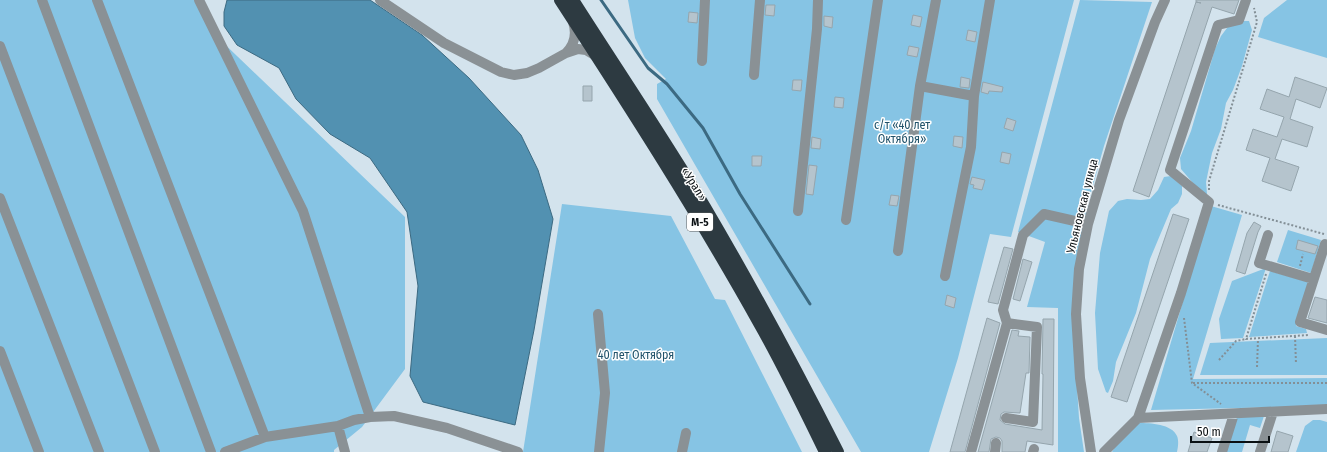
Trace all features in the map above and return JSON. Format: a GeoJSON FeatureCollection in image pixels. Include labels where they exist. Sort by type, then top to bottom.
{"type":"FeatureCollection","features":[{"type":"Feature","properties":{"kind":"highway","name":"«Урал»"},"geometry":{"type":"LineString","coordinates":[[560,0],[695,213],[756,317],[825,452]]}},
{"type":"Feature","properties":{"kind":"highway","name":"«Урал»"},"geometry":{"type":"LineString","coordinates":[[573,0],[653,124],[704,207],[769,319],[838,452]]}},
{"type":"Feature","properties":{"kind":"street"},"geometry":{"type":"LineString","coordinates":[[42,0],[211,452]]}},
{"type":"Feature","properties":{"kind":"street"},"geometry":{"type":"LineString","coordinates":[[97,0],[265,437]]}},
{"type":"Feature","properties":{"kind":"street"},"geometry":{"type":"LineString","coordinates":[[199,0],[303,211],[370,417]]}},
{"type":"Feature","properties":{"kind":"street"},"geometry":{"type":"LineString","coordinates":[[380,0],[444,44],[501,72],[514,75],[527,73],[574,50],[582,49],[589,51],[597,58]]}},
{"type":"Feature","properties":{"kind":"street"},"geometry":{"type":"LineString","coordinates":[[702,61],[705,0]]}},
{"type":"Feature","properties":{"kind":"street"},"geometry":{"type":"LineString","coordinates":[[754,75],[760,0]]}},
{"type":"Feature","properties":{"kind":"street"},"geometry":{"type":"LineString","coordinates":[[798,211],[818,0]]}},
{"type":"Feature","properties":{"kind":"street"},"geometry":{"type":"LineString","coordinates":[[846,220],[878,0]]}},
{"type":"Feature","properties":{"kind":"street"},"geometry":{"type":"LineString","coordinates":[[898,251],[920,86],[936,0]]}},
{"type":"Feature","properties":{"kind":"street"},"geometry":{"type":"LineString","coordinates":[[945,276],[971,147],[974,96],[990,0]]}},
{"type":"Feature","properties":{"kind":"street","name":"Ульяновская улица"},"geometry":{"type":"LineString","coordinates":[[1091,452],[1080,378],[1076,314],[1079,269],[1088,224],[1119,120],[1164,0]]}},
{"type":"Feature","properties":{"kind":"street"},"geometry":{"type":"LineString","coordinates":[[1104,452],[1138,418],[1209,202],[1170,170],[1218,25],[1239,20],[1246,0]]}},
{"type":"Feature","properties":{"kind":"street"},"geometry":{"type":"LineString","coordinates":[[566,53],[572,46],[575,39],[575,28],[572,19]]}},
{"type":"Feature","properties":{"kind":"street"},"geometry":{"type":"LineString","coordinates":[[0,46],[155,452]]}},
{"type":"Feature","properties":{"kind":"street"},"geometry":{"type":"LineString","coordinates":[[920,86],[974,96]]}},
{"type":"Feature","properties":{"kind":"street"},"geometry":{"type":"LineString","coordinates":[[0,198],[99,452]]}},
{"type":"Feature","properties":{"kind":"street"},"geometry":{"type":"LineString","coordinates":[[971,452],[1007,323],[1003,310],[1023,235],[1044,214],[1088,224]]}},
{"type":"Feature","properties":{"kind":"street"},"geometry":{"type":"LineString","coordinates":[[1268,235],[1259,263],[1313,279]]}},
{"type":"Feature","properties":{"kind":"street"},"geometry":{"type":"LineString","coordinates":[[1327,245],[1325,244],[1300,322],[1327,330]]}},
{"type":"Feature","properties":{"kind":"street"},"geometry":{"type":"LineString","coordinates":[[598,314],[605,394],[599,452]]}},
{"type":"Feature","properties":{"kind":"street"},"geometry":{"type":"LineString","coordinates":[[1006,418],[1033,422],[1037,327],[1007,323]]}},
{"type":"Feature","properties":{"kind":"street"},"geometry":{"type":"LineString","coordinates":[[0,351],[39,452]]}},
{"type":"Feature","properties":{"kind":"street"},"geometry":{"type":"LineString","coordinates":[[1138,418],[1327,409]]}},
{"type":"Feature","properties":{"kind":"street"},"geometry":{"type":"LineString","coordinates":[[1260,452],[1273,412]]}},
{"type":"Feature","properties":{"kind":"street"},"geometry":{"type":"LineString","coordinates":[[1222,452],[1234,414]]}},
{"type":"Feature","properties":{"kind":"street"},"geometry":{"type":"LineString","coordinates":[[225,452],[248,448],[265,437],[338,426],[354,420],[370,417],[394,416],[447,428],[518,452]]}},
{"type":"Feature","properties":{"kind":"street"},"geometry":{"type":"LineString","coordinates":[[338,426],[345,452]]}},
{"type":"Feature","properties":{"kind":"street"},"geometry":{"type":"LineString","coordinates":[[682,452],[686,433]]}},
{"type":"Feature","properties":{"kind":"path"},"geometry":{"type":"LineString","coordinates":[[1254,7],[1257,22],[1209,181],[1209,202],[1327,235]]}},
{"type":"Feature","properties":{"kind":"path"},"geometry":{"type":"LineString","coordinates":[[1246,339],[1269,266]]}},
{"type":"Feature","properties":{"kind":"path"},"geometry":{"type":"LineString","coordinates":[[1184,316],[1192,383],[1234,414]]}},
{"type":"Feature","properties":{"kind":"path"},"geometry":{"type":"LineString","coordinates":[[1219,360],[1236,341],[1246,339],[1314,335]]}},
{"type":"Feature","properties":{"kind":"path"},"geometry":{"type":"LineString","coordinates":[[1295,336],[1296,364]]}},
{"type":"Feature","properties":{"kind":"path"},"geometry":{"type":"LineString","coordinates":[[1257,367],[1258,339]]}},
{"type":"Feature","properties":{"kind":"path"},"geometry":{"type":"LineString","coordinates":[[1192,383],[1327,383]]}},
{"type":"Feature","properties":{"kind":"green space"},"geometry":{"type":"Polygon","coordinates":[[[0,0],[196,0],[212,32],[405,217],[405,369],[362,427],[334,450],[334,452],[0,452],[0,0]]]}},
{"type":"Feature","properties":{"kind":"green space","name":"с/т «40 лет Октября»"},"geometry":{"type":"Polygon","coordinates":[[[628,0],[1074,0],[1011,237],[990,234],[958,358],[929,452],[861,452],[657,99],[657,84],[666,79],[645,58],[635,38],[628,0]]]}},
{"type":"Feature","properties":{"kind":"green space"},"geometry":{"type":"Polygon","coordinates":[[[1080,0],[1152,2],[1104,146],[1086,210],[1072,309],[1079,418],[1084,452],[1058,452],[1058,308],[1027,307],[1045,242],[1018,232],[1080,0]]]}},
{"type":"Feature","properties":{"kind":"green space"},"geometry":{"type":"Polygon","coordinates":[[[1287,0],[1327,0],[1327,58],[1258,37],[1264,18],[1287,0]]]}},
{"type":"Feature","properties":{"kind":"green space"},"geometry":{"type":"Polygon","coordinates":[[[1249,21],[1252,30],[1242,66],[1233,90],[1226,103],[1221,129],[1212,153],[1206,182],[1207,194],[1204,196],[1181,169],[1180,158],[1191,131],[1215,49],[1221,36],[1230,24],[1249,21]]]}},
{"type":"Feature","properties":{"kind":"green space"},"geometry":{"type":"Polygon","coordinates":[[[1171,176],[1182,186],[1182,194],[1178,203],[1171,209],[1150,259],[1136,313],[1116,362],[1113,381],[1108,393],[1106,392],[1098,369],[1095,313],[1100,253],[1109,211],[1118,201],[1127,199],[1150,199],[1158,190],[1164,177],[1171,176]]]}},
{"type":"Feature","properties":{"kind":"green space","name":"40 лет Октября"},"geometry":{"type":"Polygon","coordinates":[[[562,204],[671,216],[715,299],[725,300],[802,452],[523,452],[562,204]]]}},
{"type":"Feature","properties":{"kind":"green space"},"geometry":{"type":"Polygon","coordinates":[[[1211,206],[1242,215],[1193,379],[1327,378],[1327,406],[1151,410],[1211,206]]]}},
{"type":"Feature","properties":{"kind":"green space"},"geometry":{"type":"Polygon","coordinates":[[[1288,230],[1321,240],[1311,273],[1277,262],[1288,230]]]}},
{"type":"Feature","properties":{"kind":"green space"},"geometry":{"type":"Polygon","coordinates":[[[1266,268],[1243,338],[1221,339],[1219,319],[1232,281],[1266,268]]]}},
{"type":"Feature","properties":{"kind":"green space"},"geometry":{"type":"Polygon","coordinates":[[[1270,271],[1308,282],[1296,326],[1306,329],[1307,333],[1249,337],[1270,271]]]}},
{"type":"Feature","properties":{"kind":"green space"},"geometry":{"type":"Polygon","coordinates":[[[1327,338],[1327,375],[1200,375],[1210,343],[1327,338]]]}},
{"type":"Feature","properties":{"kind":"green space"},"geometry":{"type":"Polygon","coordinates":[[[1264,416],[1260,428],[1250,425],[1242,452],[1226,452],[1237,417],[1264,416]]]}},
{"type":"Feature","properties":{"kind":"green space"},"geometry":{"type":"Polygon","coordinates":[[[1313,420],[1327,422],[1327,452],[1296,452],[1305,426],[1313,420]]]}},
{"type":"Feature","properties":{"kind":"green space"},"geometry":{"type":"Polygon","coordinates":[[[1139,423],[1160,425],[1174,432],[1178,438],[1177,452],[1112,452],[1119,440],[1139,423]]]}},
{"type":"Feature","properties":{"kind":"shaded area"},"geometry":{"type":"Polygon","coordinates":[[[227,0],[370,0],[422,35],[469,78],[521,135],[538,170],[553,219],[534,330],[515,425],[423,402],[410,376],[418,286],[407,212],[370,158],[330,134],[296,99],[279,68],[237,45],[224,26],[224,12],[227,0]]]}},
{"type":"Feature","properties":{"kind":"building"},"geometry":{"type":"Polygon","coordinates":[[[1196,0],[1239,0],[1234,14],[1212,7],[1149,197],[1133,191],[1196,0]]]}},
{"type":"Feature","properties":{"kind":"building"},"geometry":{"type":"Polygon","coordinates":[[[766,5],[775,5],[774,16],[765,15],[766,5]]]}},
{"type":"Feature","properties":{"kind":"building"},"geometry":{"type":"Polygon","coordinates":[[[689,12],[698,13],[697,23],[688,22],[689,12]]]}},
{"type":"Feature","properties":{"kind":"building"},"geometry":{"type":"Polygon","coordinates":[[[913,15],[922,17],[920,27],[911,25],[913,15]]]}},
{"type":"Feature","properties":{"kind":"building"},"geometry":{"type":"Polygon","coordinates":[[[824,16],[833,17],[832,28],[824,26],[824,16]]]}},
{"type":"Feature","properties":{"kind":"building"},"geometry":{"type":"Polygon","coordinates":[[[968,30],[977,32],[975,42],[966,40],[968,30]]]}},
{"type":"Feature","properties":{"kind":"building"},"geometry":{"type":"Polygon","coordinates":[[[909,46],[919,48],[917,57],[907,55],[909,46]]]}},
{"type":"Feature","properties":{"kind":"building"},"geometry":{"type":"Polygon","coordinates":[[[961,77],[970,79],[969,88],[960,87],[961,77]]]}},
{"type":"Feature","properties":{"kind":"building"},"geometry":{"type":"Polygon","coordinates":[[[1295,77],[1327,88],[1320,108],[1296,99],[1290,119],[1313,127],[1307,147],[1282,139],[1275,159],[1299,167],[1291,191],[1262,181],[1270,158],[1246,150],[1253,129],[1277,137],[1284,117],[1260,109],[1267,89],[1289,97],[1295,77]]]}},
{"type":"Feature","properties":{"kind":"building"},"geometry":{"type":"Polygon","coordinates":[[[793,80],[802,80],[801,91],[792,90],[793,80]]]}},
{"type":"Feature","properties":{"kind":"building"},"geometry":{"type":"Polygon","coordinates":[[[983,82],[1003,87],[1002,92],[989,91],[988,94],[981,92],[983,82]]]}},
{"type":"Feature","properties":{"kind":"building"},"geometry":{"type":"Polygon","coordinates":[[[583,86],[592,86],[592,101],[583,101],[583,86]]]}},
{"type":"Feature","properties":{"kind":"building"},"geometry":{"type":"Polygon","coordinates":[[[835,97],[844,98],[843,108],[834,107],[835,97]]]}},
{"type":"Feature","properties":{"kind":"building"},"geometry":{"type":"Polygon","coordinates":[[[1007,118],[1016,121],[1013,131],[1004,128],[1007,118]]]}},
{"type":"Feature","properties":{"kind":"building"},"geometry":{"type":"Polygon","coordinates":[[[954,136],[963,137],[962,148],[953,146],[954,136]]]}},
{"type":"Feature","properties":{"kind":"building"},"geometry":{"type":"Polygon","coordinates":[[[812,137],[821,139],[820,149],[811,148],[812,137]]]}},
{"type":"Feature","properties":{"kind":"building"},"geometry":{"type":"Polygon","coordinates":[[[1002,152],[1011,154],[1009,164],[1000,162],[1002,152]]]}},
{"type":"Feature","properties":{"kind":"building"},"geometry":{"type":"Polygon","coordinates":[[[752,156],[762,156],[761,166],[752,166],[752,156]]]}},
{"type":"Feature","properties":{"kind":"building"},"geometry":{"type":"Polygon","coordinates":[[[809,165],[817,166],[813,195],[806,194],[809,165]]]}},
{"type":"Feature","properties":{"kind":"building"},"geometry":{"type":"Polygon","coordinates":[[[972,177],[985,180],[982,190],[973,188],[974,185],[970,184],[972,177]]]}},
{"type":"Feature","properties":{"kind":"building"},"geometry":{"type":"Polygon","coordinates":[[[891,195],[899,196],[897,206],[889,205],[891,195]]]}},
{"type":"Feature","properties":{"kind":"building"},"geometry":{"type":"Polygon","coordinates":[[[1173,214],[1189,219],[1127,402],[1111,397],[1173,214]]]}},
{"type":"Feature","properties":{"kind":"building"},"geometry":{"type":"Polygon","coordinates":[[[1254,222],[1261,226],[1245,274],[1236,271],[1247,233],[1254,222]]]}},
{"type":"Feature","properties":{"kind":"building"},"geometry":{"type":"Polygon","coordinates":[[[1298,240],[1318,246],[1315,254],[1296,249],[1298,240]]]}},
{"type":"Feature","properties":{"kind":"building"},"geometry":{"type":"Polygon","coordinates":[[[1004,247],[1013,249],[998,304],[988,302],[1004,247]]]}},
{"type":"Feature","properties":{"kind":"building"},"geometry":{"type":"Polygon","coordinates":[[[1023,259],[1032,262],[1020,301],[1013,299],[1023,259]]]}},
{"type":"Feature","properties":{"kind":"building"},"geometry":{"type":"Polygon","coordinates":[[[947,295],[956,298],[954,308],[945,305],[947,295]]]}},
{"type":"Feature","properties":{"kind":"building"},"geometry":{"type":"Polygon","coordinates":[[[1315,297],[1327,300],[1327,323],[1308,318],[1315,297]]]}},
{"type":"Feature","properties":{"kind":"building"},"geometry":{"type":"Polygon","coordinates":[[[987,318],[1000,323],[965,452],[950,452],[987,318]]]}},
{"type":"Feature","properties":{"kind":"building"},"geometry":{"type":"Polygon","coordinates":[[[1043,319],[1054,319],[1053,445],[1027,441],[1025,452],[1002,452],[1002,441],[1000,438],[996,437],[991,439],[989,452],[978,452],[1012,330],[1019,331],[1018,336],[1030,337],[1029,373],[1026,373],[1020,413],[1004,412],[1001,414],[1000,420],[1005,424],[1042,430],[1043,319]]]}},
{"type":"Feature","properties":{"kind":"building"},"geometry":{"type":"Polygon","coordinates":[[[1277,431],[1293,436],[1288,452],[1271,452],[1277,431]]]}},
{"type":"Feature","properties":{"kind":"building"},"geometry":{"type":"Polygon","coordinates":[[[1194,432],[1212,438],[1207,452],[1188,452],[1194,432]]]}},
{"type":"Feature","properties":{"kind":"waterway"},"geometry":{"type":"LineString","coordinates":[[601,0],[648,68],[667,84],[703,128],[740,194],[810,304]]}}]}
